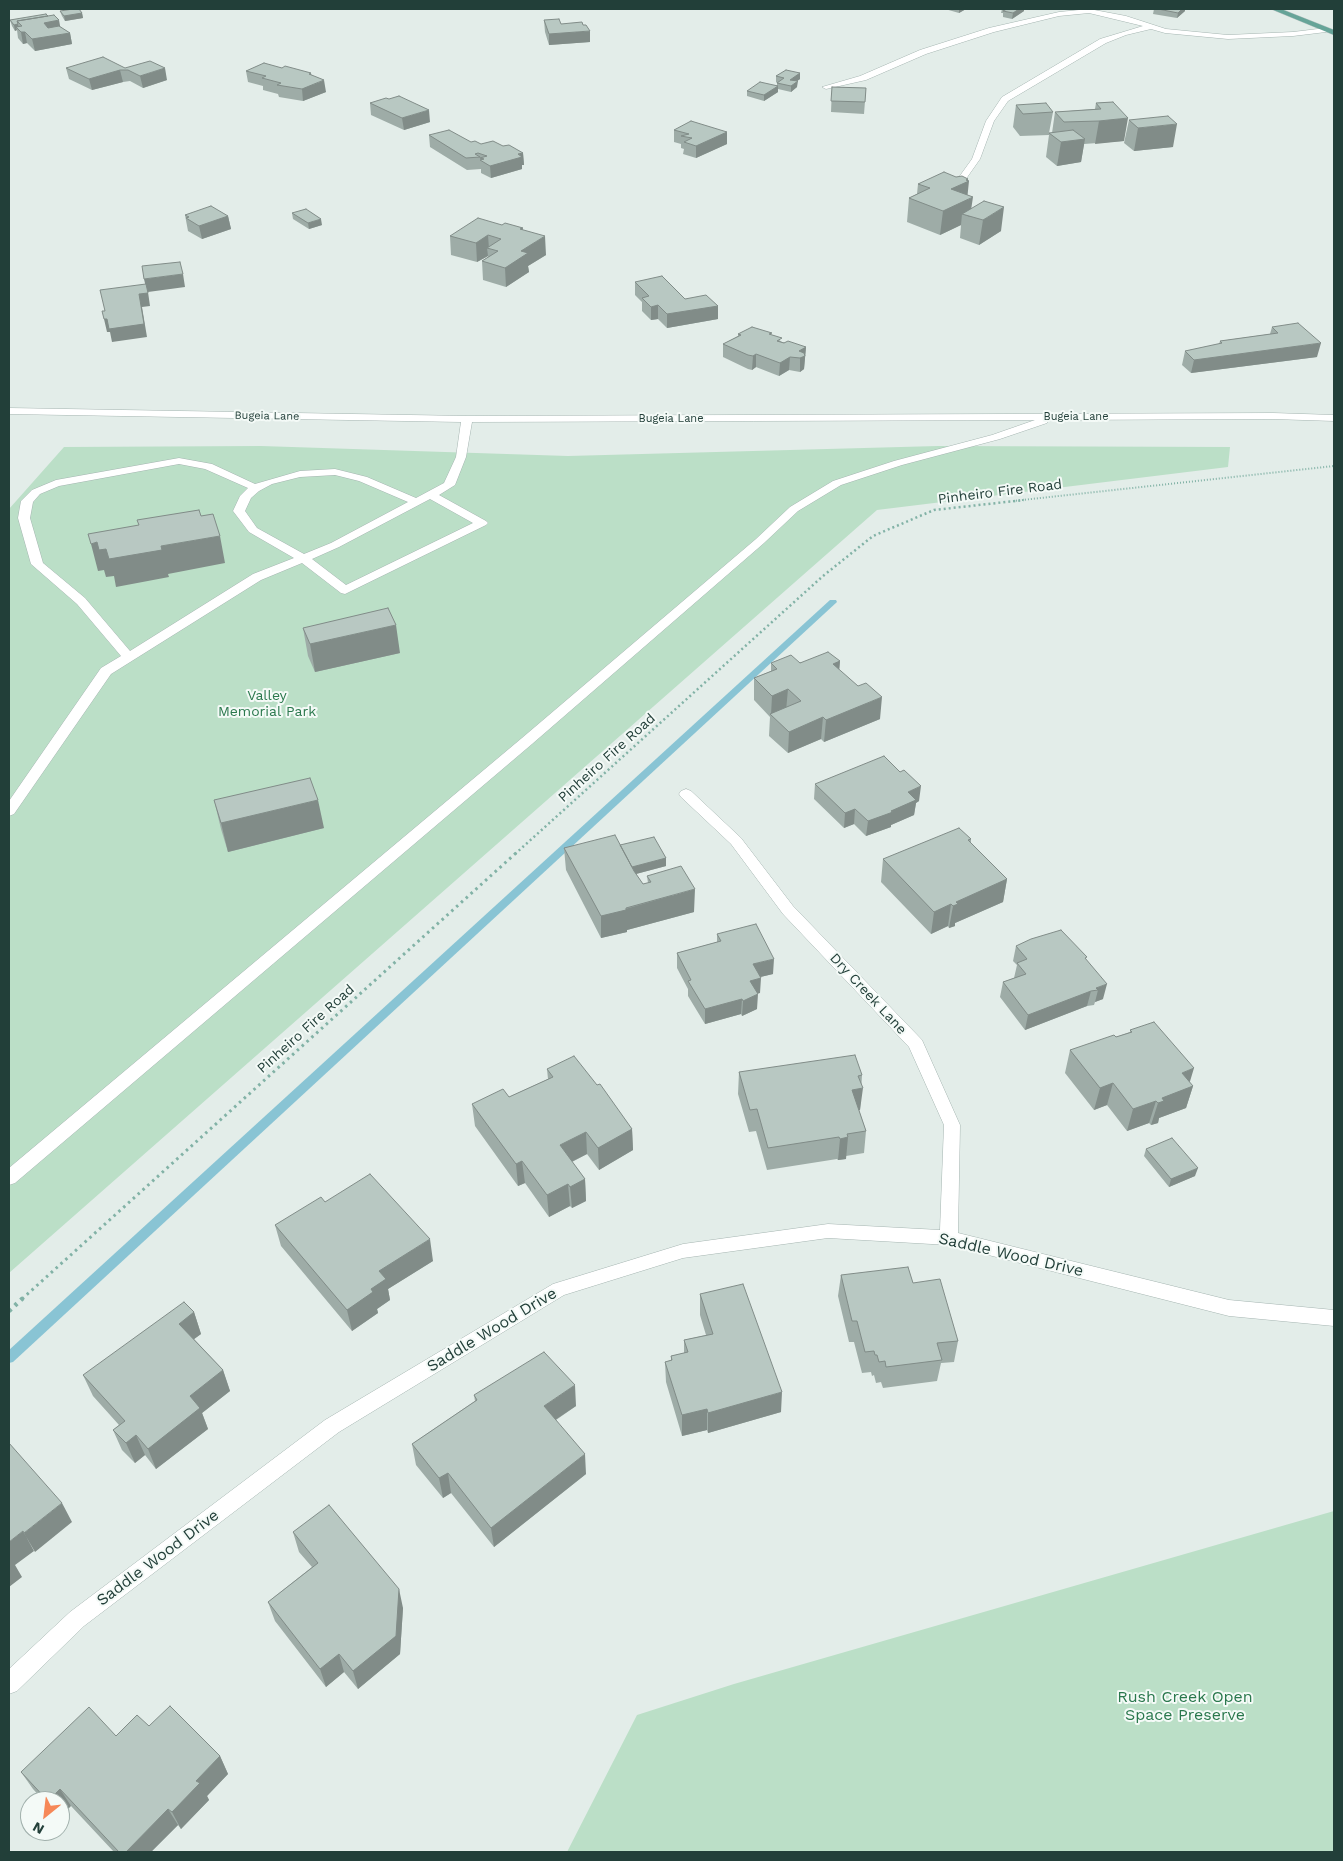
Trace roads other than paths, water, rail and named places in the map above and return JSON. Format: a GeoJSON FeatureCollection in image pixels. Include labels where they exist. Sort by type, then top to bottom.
{"type":"FeatureCollection","features":[{"type":"Feature","properties":{"kind":"main road"},"geometry":{"type":"LineString","coordinates":[[1275,9],[1334,33]]}},
{"type":"Feature","properties":{"kind":"street"},"geometry":{"type":"LineString","coordinates":[[826,87],[863,78],[923,52],[992,30],[1059,14],[1089,11],[1123,18],[1165,31],[1228,37],[1293,34],[1326,30]]}},
{"type":"Feature","properties":{"kind":"street"},"geometry":{"type":"LineString","coordinates":[[958,184],[976,159],[990,122],[1006,99],[1016,91],[1103,42],[1124,33],[1151,27]]}},
{"type":"Feature","properties":{"kind":"street","name":"Bugeia Lane"},"geometry":{"type":"LineString","coordinates":[[9,411],[467,419],[1274,416],[1334,418]]}},
{"type":"Feature","properties":{"kind":"street"},"geometry":{"type":"LineString","coordinates":[[9,1178],[527,741],[760,541],[794,509],[837,483],[898,463],[996,437],[1056,417]]}},
{"type":"Feature","properties":{"kind":"street"},"geometry":{"type":"LineString","coordinates":[[9,811],[106,671],[257,577],[335,545],[449,485],[461,457],[467,419]]}},
{"type":"Feature","properties":{"kind":"street"},"geometry":{"type":"LineString","coordinates":[[128,657],[81,601],[37,564],[24,518],[27,500],[41,490],[56,483],[179,461],[208,466],[256,488]]}},
{"type":"Feature","properties":{"kind":"street"},"geometry":{"type":"LineString","coordinates":[[418,502],[363,479],[335,472],[300,474],[256,488],[246,496],[239,511],[253,530],[303,558],[345,590],[482,522],[431,494]]}},
{"type":"Feature","properties":{"kind":"street","name":"Dry Creek Lane"},"geometry":{"type":"LineString","coordinates":[[686,794],[736,841],[788,910],[916,1044],[952,1125],[950,1238]]}},
{"type":"Feature","properties":{"kind":"street","name":"Saddle Wood Drive"},"geometry":{"type":"LineString","coordinates":[[9,1683],[77,1619],[332,1426],[560,1289],[683,1251],[828,1231],[950,1238],[1230,1308],[1334,1318]]}},
{"type":"Feature","properties":{"kind":"waterway"},"geometry":{"type":"LineString","coordinates":[[9,1358],[833,602]]}},
{"type":"Feature","properties":{"kind":"park label","name":"Valley Memorial Park"},"geometry":{"type":"Point","coordinates":[267,704]}},
{"type":"Feature","properties":{"kind":"park label","name":"Rush Creek Open Space Preserve"},"geometry":{"type":"Point","coordinates":[1185,1706]}}]}
